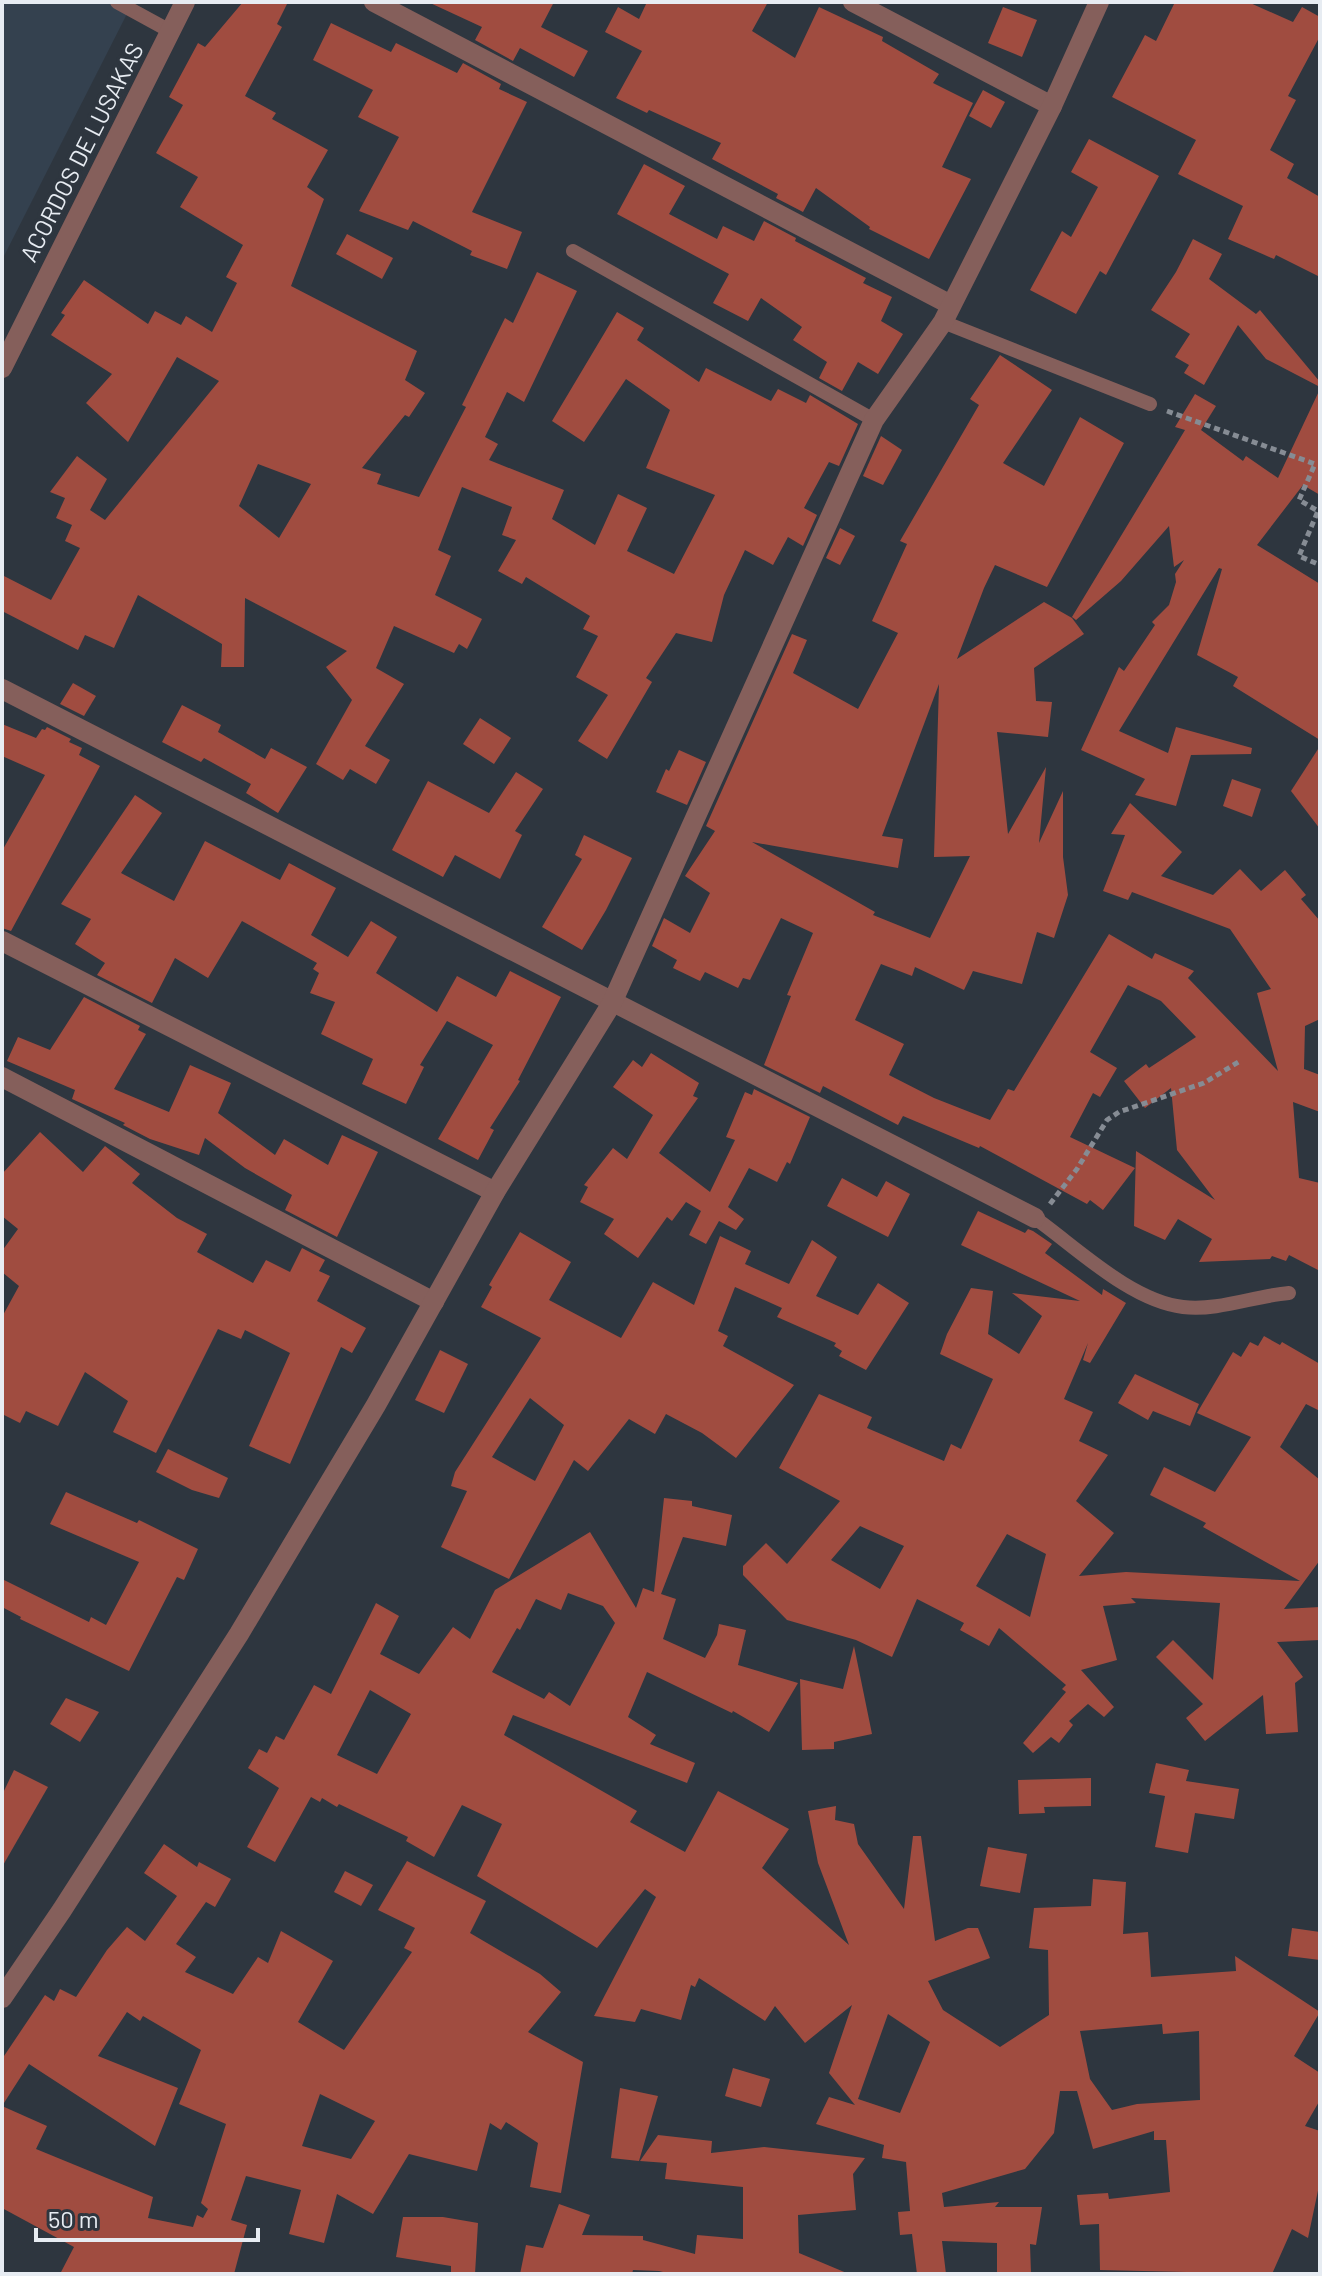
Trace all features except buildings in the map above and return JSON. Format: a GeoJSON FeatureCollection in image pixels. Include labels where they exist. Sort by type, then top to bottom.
{"type":"FeatureCollection","features":[{"type":"Feature","properties":{"kind":"street","name":"ACORDOS DE LUSAKAS"},"geometry":{"type":"LineString","coordinates":[[2,368],[185,2]]}},
{"type":"Feature","properties":{"kind":"street"},"geometry":{"type":"LineString","coordinates":[[374,2],[947,314]]}},
{"type":"Feature","properties":{"kind":"street"},"geometry":{"type":"LineString","coordinates":[[853,2],[1052,106]]}},
{"type":"Feature","properties":{"kind":"street"},"geometry":{"type":"LineString","coordinates":[[2,1998],[239,1634],[376,1405],[495,1192],[612,1003],[874,420],[947,314],[1052,106],[1099,2]]}},
{"type":"Feature","properties":{"kind":"street"},"geometry":{"type":"LineString","coordinates":[[2,689],[1035,1218]]}},
{"type":"Feature","properties":{"kind":"street"},"geometry":{"type":"LineString","coordinates":[[2,941],[495,1192]]}},
{"type":"Feature","properties":{"kind":"street"},"geometry":{"type":"LineString","coordinates":[[2,1077],[434,1302]]}},
{"type":"Feature","properties":{"kind":"lane"},"geometry":{"type":"LineString","coordinates":[[117,2],[170,31]]}},
{"type":"Feature","properties":{"kind":"lane"},"geometry":{"type":"LineString","coordinates":[[573,251],[874,420]]}},
{"type":"Feature","properties":{"kind":"lane"},"geometry":{"type":"LineString","coordinates":[[947,314],[1150,404]]}},
{"type":"Feature","properties":{"kind":"lane"},"geometry":{"type":"LineString","coordinates":[[1035,1218],[1111,1276],[1148,1297],[1183,1307],[1225,1305],[1289,1293]]}},
{"type":"Feature","properties":{"kind":"path"},"geometry":{"type":"LineString","coordinates":[[1150,404],[1315,464],[1299,500],[1318,511],[1299,556],[1320,565]]}},
{"type":"Feature","properties":{"kind":"path"},"geometry":{"type":"LineString","coordinates":[[1035,1218],[1052,1203],[1077,1169],[1107,1120],[1119,1112],[1204,1083],[1240,1061]]}},
{"type":"Feature","properties":{"kind":"shaded area"},"geometry":{"type":"Polygon","coordinates":[[[2,2],[133,2],[2,260],[2,2]]]}}]}
